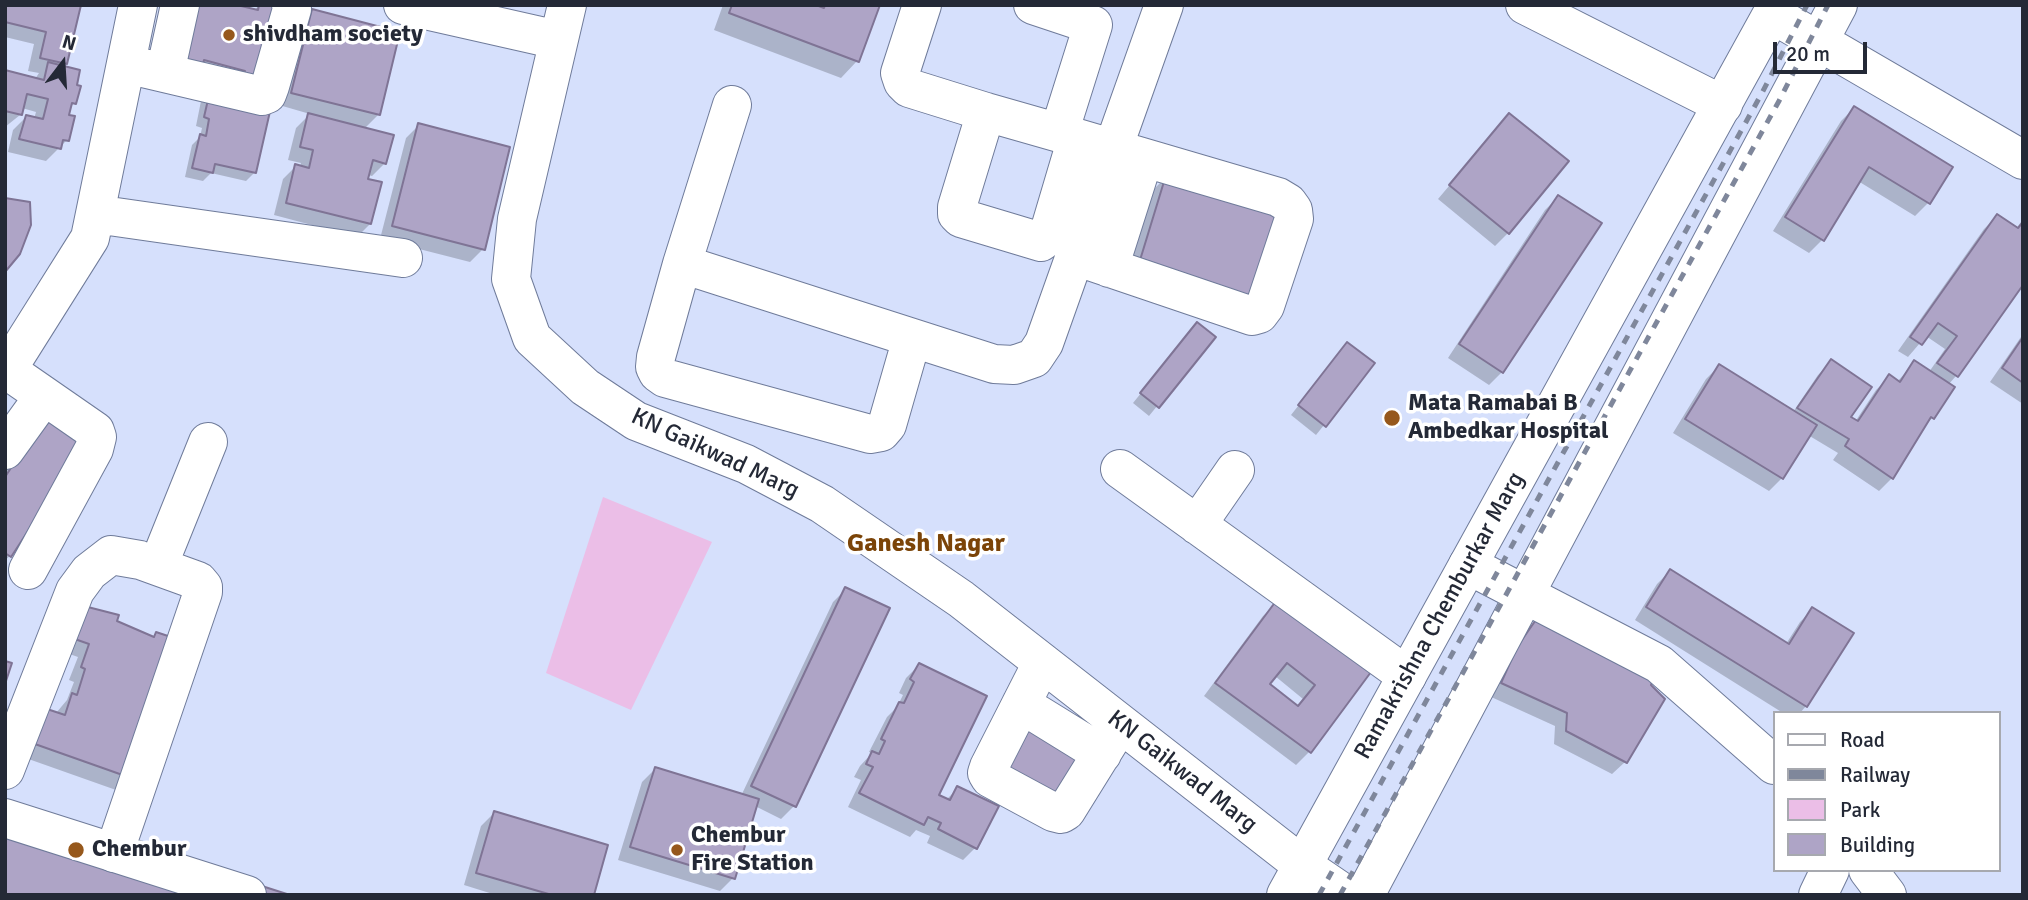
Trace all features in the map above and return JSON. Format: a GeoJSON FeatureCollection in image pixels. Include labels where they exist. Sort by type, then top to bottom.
{"type":"FeatureCollection","features":[{"type":"Feature","properties":{"kind":"main road"},"geometry":{"type":"LineString","coordinates":[[75,591],[17,565],[97,442],[94,432],[6,371],[90,238],[138,5]]}},
{"type":"Feature","properties":{"kind":"main road"},"geometry":{"type":"LineString","coordinates":[[164,73],[180,5]]}},
{"type":"Feature","properties":{"kind":"main road"},"geometry":{"type":"LineString","coordinates":[[126,64],[262,96],[267,94],[292,9],[290,5]]}},
{"type":"Feature","properties":{"kind":"main road"},"geometry":{"type":"LineString","coordinates":[[404,5],[563,23]]}},
{"type":"Feature","properties":{"kind":"main road"},"geometry":{"type":"LineString","coordinates":[[922,5],[900,73],[909,88],[1278,197],[1293,210],[1294,219],[1265,306],[1259,314],[1252,316],[1092,262]]}},
{"type":"Feature","properties":{"kind":"main road"},"geometry":{"type":"LineString","coordinates":[[682,264],[994,364],[1014,365],[1034,358],[1092,262],[1105,15],[1033,5]]}},
{"type":"Feature","properties":{"kind":"main road"},"geometry":{"type":"LineString","coordinates":[[986,112],[957,206],[957,214],[961,218],[1041,242],[1078,197],[1098,144],[1164,5]]}},
{"type":"Feature","properties":{"kind":"main road"},"geometry":{"type":"LineString","coordinates":[[1525,5],[1723,106]]}},
{"type":"Feature","properties":{"kind":"main road"},"geometry":{"type":"LineString","coordinates":[[1365,895],[1838,5]]}},
{"type":"Feature","properties":{"kind":"main road"},"geometry":{"type":"LineString","coordinates":[[1775,10],[1820,42],[2023,160]]}},
{"type":"Feature","properties":{"kind":"main road","name":"Ramakrishna Chemburkar Marg"},"geometry":{"type":"LineString","coordinates":[[1294,880],[1775,10]]}},
{"type":"Feature","properties":{"kind":"main road","name":"KN Gaikwad Marg"},"geometry":{"type":"LineString","coordinates":[[563,23],[517,219],[511,279],[532,338],[585,387],[636,421],[746,464],[821,504],[961,600],[1042,663],[1110,738],[1294,880],[1346,895]]}},
{"type":"Feature","properties":{"kind":"main road"},"geometry":{"type":"LineString","coordinates":[[732,105],[656,357],[655,367],[658,373],[666,378],[870,435],[881,432],[887,425],[912,338]]}},
{"type":"Feature","properties":{"kind":"main road"},"geometry":{"type":"LineString","coordinates":[[1078,197],[1092,262]]}},
{"type":"Feature","properties":{"kind":"main road"},"geometry":{"type":"LineString","coordinates":[[95,214],[403,258]]}},
{"type":"Feature","properties":{"kind":"main road"},"geometry":{"type":"LineString","coordinates":[[1609,312],[1661,339]]}},
{"type":"Feature","properties":{"kind":"main road"},"geometry":{"type":"LineString","coordinates":[[5,450],[44,396]]}},
{"type":"Feature","properties":{"kind":"main road"},"geometry":{"type":"LineString","coordinates":[[158,566],[208,442]]}},
{"type":"Feature","properties":{"kind":"main road"},"geometry":{"type":"LineString","coordinates":[[1120,469],[1407,676]]}},
{"type":"Feature","properties":{"kind":"main road"},"geometry":{"type":"LineString","coordinates":[[1197,524],[1235,470]]}},
{"type":"Feature","properties":{"kind":"main road"},"geometry":{"type":"LineString","coordinates":[[5,770],[75,591],[89,572],[111,555],[140,560],[198,581],[203,592],[114,852]]}},
{"type":"Feature","properties":{"kind":"main road"},"geometry":{"type":"LineString","coordinates":[[1468,565],[1659,664],[1772,763]]}},
{"type":"Feature","properties":{"kind":"main road"},"geometry":{"type":"LineString","coordinates":[[1021,704],[1110,738],[1066,811],[1061,814],[990,779],[987,773],[989,767],[1021,704],[1042,663]]}},
{"type":"Feature","properties":{"kind":"main road"},"geometry":{"type":"LineString","coordinates":[[5,818],[247,895]]}},
{"type":"Feature","properties":{"kind":"main road"},"geometry":{"type":"LineString","coordinates":[[1818,895],[1829,872]]}},
{"type":"Feature","properties":{"kind":"main road"},"geometry":{"type":"LineString","coordinates":[[1870,872],[1887,895]]}},
{"type":"Feature","properties":{"kind":"green space"},"geometry":{"type":"Polygon","coordinates":[[[603,497],[712,542],[631,710],[546,673],[603,497]]]}},
{"type":"Feature","properties":{"kind":"building"},"geometry":{"type":"Polygon","coordinates":[[[5,5],[81,5],[67,64],[40,58],[46,32],[5,22],[5,5]]]}},
{"type":"Feature","properties":{"kind":"building","name":"shivdham society"},"geometry":{"type":"Polygon","coordinates":[[[189,5],[237,5],[258,10],[259,5],[269,5],[284,9],[262,91],[242,85],[245,71],[204,60],[200,75],[172,68],[189,5]]]}},
{"type":"Feature","properties":{"kind":"building"},"geometry":{"type":"Polygon","coordinates":[[[732,5],[816,5],[824,8],[825,5],[880,5],[859,62],[729,13],[732,5]]]}},
{"type":"Feature","properties":{"kind":"building"},"geometry":{"type":"Polygon","coordinates":[[[312,9],[400,32],[380,115],[291,93],[312,9]]]}},
{"type":"Feature","properties":{"kind":"building"},"geometry":{"type":"Polygon","coordinates":[[[48,62],[80,70],[77,85],[81,86],[76,104],[72,103],[69,115],[75,116],[69,141],[63,140],[61,149],[19,139],[26,115],[43,119],[48,99],[27,94],[22,115],[5,111],[5,70],[44,80],[48,62]]]}},
{"type":"Feature","properties":{"kind":"building"},"geometry":{"type":"Polygon","coordinates":[[[210,91],[271,107],[256,173],[215,164],[213,173],[192,168],[200,134],[206,136],[209,119],[204,117],[210,91]]]}},
{"type":"Feature","properties":{"kind":"building"},"geometry":{"type":"Polygon","coordinates":[[[1854,106],[1953,167],[1930,204],[1869,167],[1824,241],[1785,217],[1854,106]]]}},
{"type":"Feature","properties":{"kind":"building"},"geometry":{"type":"Polygon","coordinates":[[[308,113],[394,135],[386,164],[373,160],[368,179],[382,182],[371,224],[286,203],[295,164],[309,168],[313,150],[300,147],[308,113]]]}},
{"type":"Feature","properties":{"kind":"building"},"geometry":{"type":"Polygon","coordinates":[[[1509,113],[1569,161],[1509,234],[1449,185],[1509,113]]]}},
{"type":"Feature","properties":{"kind":"building"},"geometry":{"type":"Polygon","coordinates":[[[418,123],[510,147],[485,250],[392,226],[418,123]]]}},
{"type":"Feature","properties":{"kind":"building"},"geometry":{"type":"Polygon","coordinates":[[[1166,175],[1286,212],[1257,307],[1137,270],[1166,175]]]}},
{"type":"Feature","properties":{"kind":"building"},"geometry":{"type":"Polygon","coordinates":[[[1558,195],[1602,223],[1503,373],[1459,344],[1558,195]]]}},
{"type":"Feature","properties":{"kind":"building"},"geometry":{"type":"Polygon","coordinates":[[[5,198],[30,202],[31,225],[20,254],[5,272],[5,198]]]}},
{"type":"Feature","properties":{"kind":"building"},"geometry":{"type":"Polygon","coordinates":[[[1997,214],[2018,228],[2023,222],[2023,285],[1958,377],[1937,363],[1957,336],[1938,323],[1922,345],[1910,337],[1997,214]]]}},
{"type":"Feature","properties":{"kind":"building"},"geometry":{"type":"Polygon","coordinates":[[[1197,322],[1216,337],[1159,408],[1140,393],[1197,322]]]}},
{"type":"Feature","properties":{"kind":"building"},"geometry":{"type":"Polygon","coordinates":[[[2023,337],[2023,383],[2002,368],[2023,337]]]}},
{"type":"Feature","properties":{"kind":"building"},"geometry":{"type":"Polygon","coordinates":[[[1347,342],[1375,363],[1326,427],[1298,405],[1347,342]]]}},
{"type":"Feature","properties":{"kind":"building"},"geometry":{"type":"Polygon","coordinates":[[[1831,359],[1872,387],[1851,417],[1858,421],[1889,374],[1900,382],[1914,360],[1955,387],[1934,419],[1931,417],[1893,479],[1845,446],[1849,439],[1797,408],[1831,359]]]}},
{"type":"Feature","properties":{"kind":"building"},"geometry":{"type":"Polygon","coordinates":[[[1719,364],[1817,425],[1783,479],[1685,419],[1719,364]]]}},
{"type":"Feature","properties":{"kind":"building"},"geometry":{"type":"Polygon","coordinates":[[[49,410],[90,437],[11,557],[5,553],[5,477],[49,410]]]}},
{"type":"Feature","properties":{"kind":"building"},"geometry":{"type":"Polygon","coordinates":[[[1670,569],[1789,644],[1812,607],[1854,633],[1807,707],[1646,607],[1670,569]]]}},
{"type":"Feature","properties":{"kind":"building"},"geometry":{"type":"Polygon","coordinates":[[[845,587],[890,608],[796,807],[751,786],[845,587]]]}},
{"type":"Feature","properties":{"kind":"building"},"geometry":{"type":"Polygon","coordinates":[[[1276,601],[1371,672],[1311,753],[1215,683],[1276,601]],[[1287,663],[1270,684],[1298,706],[1315,685],[1287,663]]]}},
{"type":"Feature","properties":{"kind":"building"},"geometry":{"type":"Polygon","coordinates":[[[80,605],[119,615],[117,621],[154,637],[156,632],[174,638],[131,778],[32,743],[44,708],[65,715],[72,693],[77,695],[85,669],[81,667],[89,644],[69,637],[80,605]]]}},
{"type":"Feature","properties":{"kind":"building"},"geometry":{"type":"Polygon","coordinates":[[[1540,614],[1656,673],[1651,685],[1665,699],[1627,763],[1566,731],[1567,713],[1501,683],[1517,647],[1540,614]]]}},
{"type":"Feature","properties":{"kind":"building"},"geometry":{"type":"Polygon","coordinates":[[[5,661],[12,663],[5,684],[5,661]]]}},
{"type":"Feature","properties":{"kind":"building"},"geometry":{"type":"Polygon","coordinates":[[[919,663],[987,696],[939,795],[950,800],[957,786],[999,806],[977,849],[938,829],[941,823],[928,817],[924,825],[859,793],[873,767],[866,764],[872,751],[879,754],[885,741],[881,739],[899,702],[904,703],[914,682],[910,679],[919,663]]]}},
{"type":"Feature","properties":{"kind":"building"},"geometry":{"type":"Polygon","coordinates":[[[1027,713],[1093,754],[1061,807],[994,766],[1027,713]]]}},
{"type":"Feature","properties":{"kind":"building"},"geometry":{"type":"Polygon","coordinates":[[[655,767],[759,799],[735,879],[630,847],[655,767]]]}},
{"type":"Feature","properties":{"kind":"building","name":"Chembur"},"geometry":{"type":"Polygon","coordinates":[[[5,804],[290,895],[5,895],[5,804]]]}},
{"type":"Feature","properties":{"kind":"building"},"geometry":{"type":"Polygon","coordinates":[[[494,811],[608,845],[594,895],[552,895],[476,873],[494,811]]]}},
{"type":"Feature","properties":{"kind":"railway"},"geometry":{"type":"LineString","coordinates":[[1319,895],[1762,93],[1807,5]]}},
{"type":"Feature","properties":{"kind":"railway"},"geometry":{"type":"LineString","coordinates":[[1340,895],[1779,101],[1828,5]]}},
{"type":"Feature","properties":{"kind":"place","name":"shivdham society"},"geometry":{"type":"Point","coordinates":[229,35]}},
{"type":"Feature","properties":{"kind":"place","name":"Mata Ramabai B Ambedkar Hospital"},"geometry":{"type":"Point","coordinates":[1392,418]}},
{"type":"Feature","properties":{"kind":"place","name":"Chembur"},"geometry":{"type":"Point","coordinates":[76,850]}},
{"type":"Feature","properties":{"kind":"place","name":"Chembur Fire Station"},"geometry":{"type":"Point","coordinates":[677,850]}},
{"type":"Feature","properties":{"kind":"district","name":"Ganesh Nagar"},"geometry":{"type":"Point","coordinates":[926,544]}}]}
